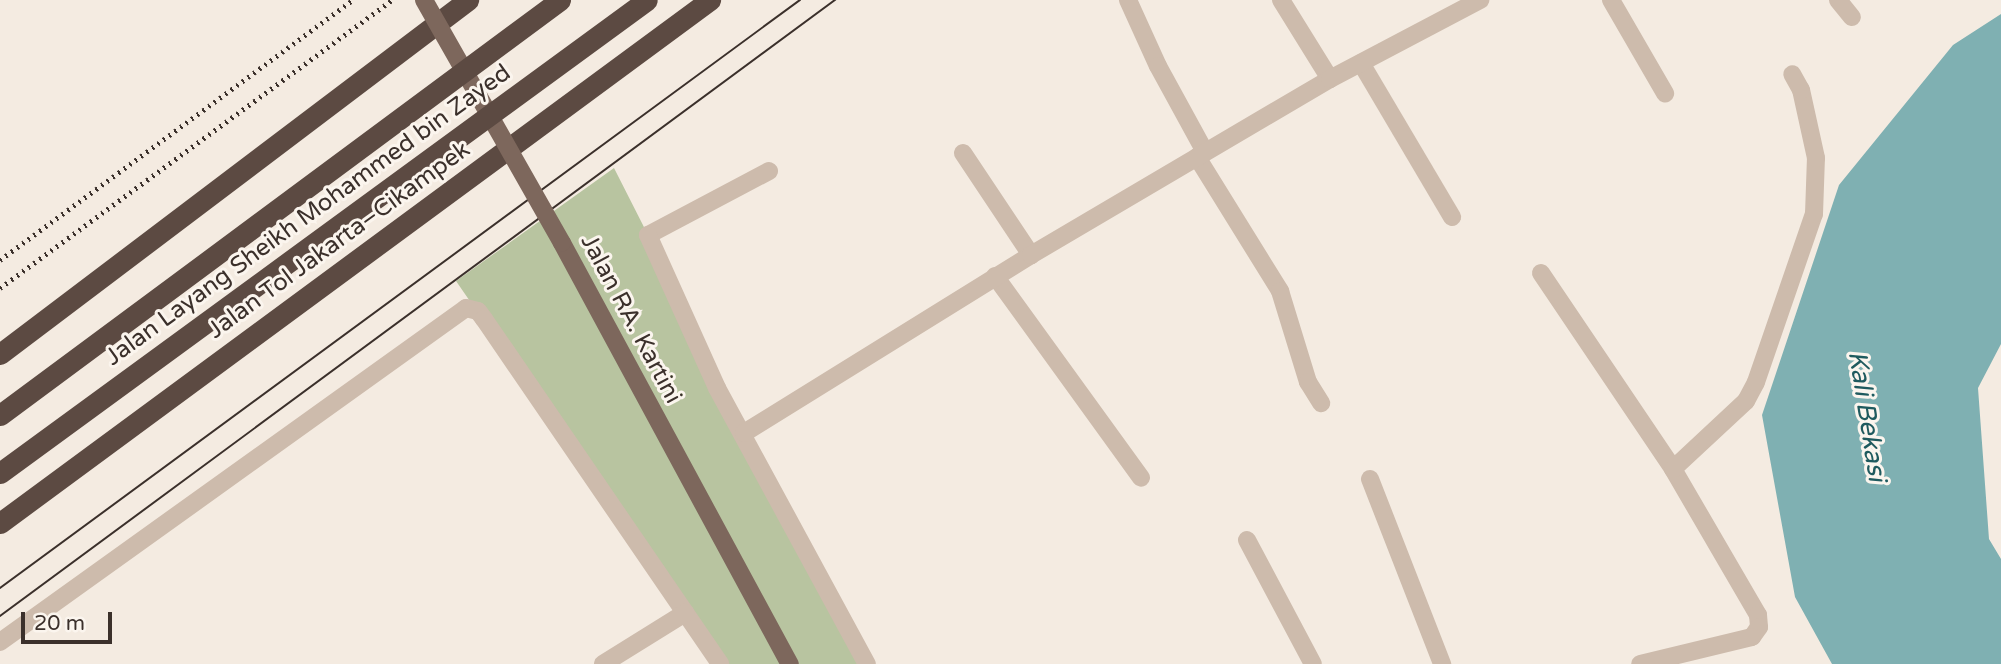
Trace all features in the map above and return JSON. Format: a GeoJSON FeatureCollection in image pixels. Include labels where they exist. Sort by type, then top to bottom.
{"type":"FeatureCollection","features":[{"type":"Feature","properties":{"kind":"highway"},"geometry":{"type":"LineString","coordinates":[[0,354],[467,0]]}},
{"type":"Feature","properties":{"kind":"highway","name":"Jalan Layang Sheikh Mohammed bin Zayed"},"geometry":{"type":"LineString","coordinates":[[0,415],[560,0]]}},
{"type":"Feature","properties":{"kind":"highway","name":"Jalan Layang Sheikh Mohammed bin Zayed"},"geometry":{"type":"LineString","coordinates":[[0,473],[647,0]]}},
{"type":"Feature","properties":{"kind":"highway","name":"Jalan Tol Jakarta–Cikampek"},"geometry":{"type":"LineString","coordinates":[[0,523],[710,0]]}},
{"type":"Feature","properties":{"kind":"main road","name":"Jalan RA. Kartini"},"geometry":{"type":"LineString","coordinates":[[424,0],[562,243],[790,664]]}},
{"type":"Feature","properties":{"kind":"street"},"geometry":{"type":"LineString","coordinates":[[1128,0],[1201,154],[1280,291],[1308,382],[1321,403]]}},
{"type":"Feature","properties":{"kind":"street"},"geometry":{"type":"LineString","coordinates":[[1281,0],[1331,79]]}},
{"type":"Feature","properties":{"kind":"street"},"geometry":{"type":"LineString","coordinates":[[1611,0],[1665,93]]}},
{"type":"Feature","properties":{"kind":"street"},"geometry":{"type":"LineString","coordinates":[[1838,0],[1852,17]]}},
{"type":"Feature","properties":{"kind":"street"},"geometry":{"type":"LineString","coordinates":[[744,433],[995,276],[1201,154],[1474,1]]}},
{"type":"Feature","properties":{"kind":"street"},"geometry":{"type":"LineString","coordinates":[[1361,63],[1452,217]]}},
{"type":"Feature","properties":{"kind":"street"},"geometry":{"type":"LineString","coordinates":[[1673,469],[1746,401],[1756,382],[1814,214],[1816,158],[1801,90],[1792,74]]}},
{"type":"Feature","properties":{"kind":"street"},"geometry":{"type":"LineString","coordinates":[[963,153],[1031,255]]}},
{"type":"Feature","properties":{"kind":"street"},"geometry":{"type":"LineString","coordinates":[[769,171],[649,235],[717,388],[744,433],[867,664]]}},
{"type":"Feature","properties":{"kind":"street"},"geometry":{"type":"LineString","coordinates":[[1541,273],[1673,469],[1743,584],[1758,615],[1759,627],[1752,637],[1740,642],[1640,664]]}},
{"type":"Feature","properties":{"kind":"street"},"geometry":{"type":"LineString","coordinates":[[995,276],[1141,478]]}},
{"type":"Feature","properties":{"kind":"street"},"geometry":{"type":"LineString","coordinates":[[0,642],[466,308],[484,319],[720,664]]}},
{"type":"Feature","properties":{"kind":"street"},"geometry":{"type":"LineString","coordinates":[[1370,479],[1442,664]]}},
{"type":"Feature","properties":{"kind":"street"},"geometry":{"type":"LineString","coordinates":[[1247,541],[1313,664]]}},
{"type":"Feature","properties":{"kind":"street"},"geometry":{"type":"LineString","coordinates":[[603,664],[685,613]]}},
{"type":"Feature","properties":{"kind":"green space"},"geometry":{"type":"Polygon","coordinates":[[[614,168],[867,664],[720,664],[456,281],[614,168]]]}},
{"type":"Feature","properties":{"kind":"water","name":"Kali Bekasi"},"geometry":{"type":"Polygon","coordinates":[[[2001,14],[2001,344],[1978,388],[1989,539],[2001,559],[2001,664],[1832,664],[1795,597],[1762,415],[1839,185],[1953,45],[2001,14]]]}},
{"type":"Feature","properties":{"kind":"tram line"},"geometry":{"type":"LineString","coordinates":[[0,588],[800,0]]}},
{"type":"Feature","properties":{"kind":"tram line"},"geometry":{"type":"LineString","coordinates":[[0,616],[835,0]]}},
{"type":"Feature","properties":{"kind":"railway"},"geometry":{"type":"LineString","coordinates":[[0,260],[353,0]]}},
{"type":"Feature","properties":{"kind":"railway"},"geometry":{"type":"LineString","coordinates":[[0,288],[392,0]]}}]}
